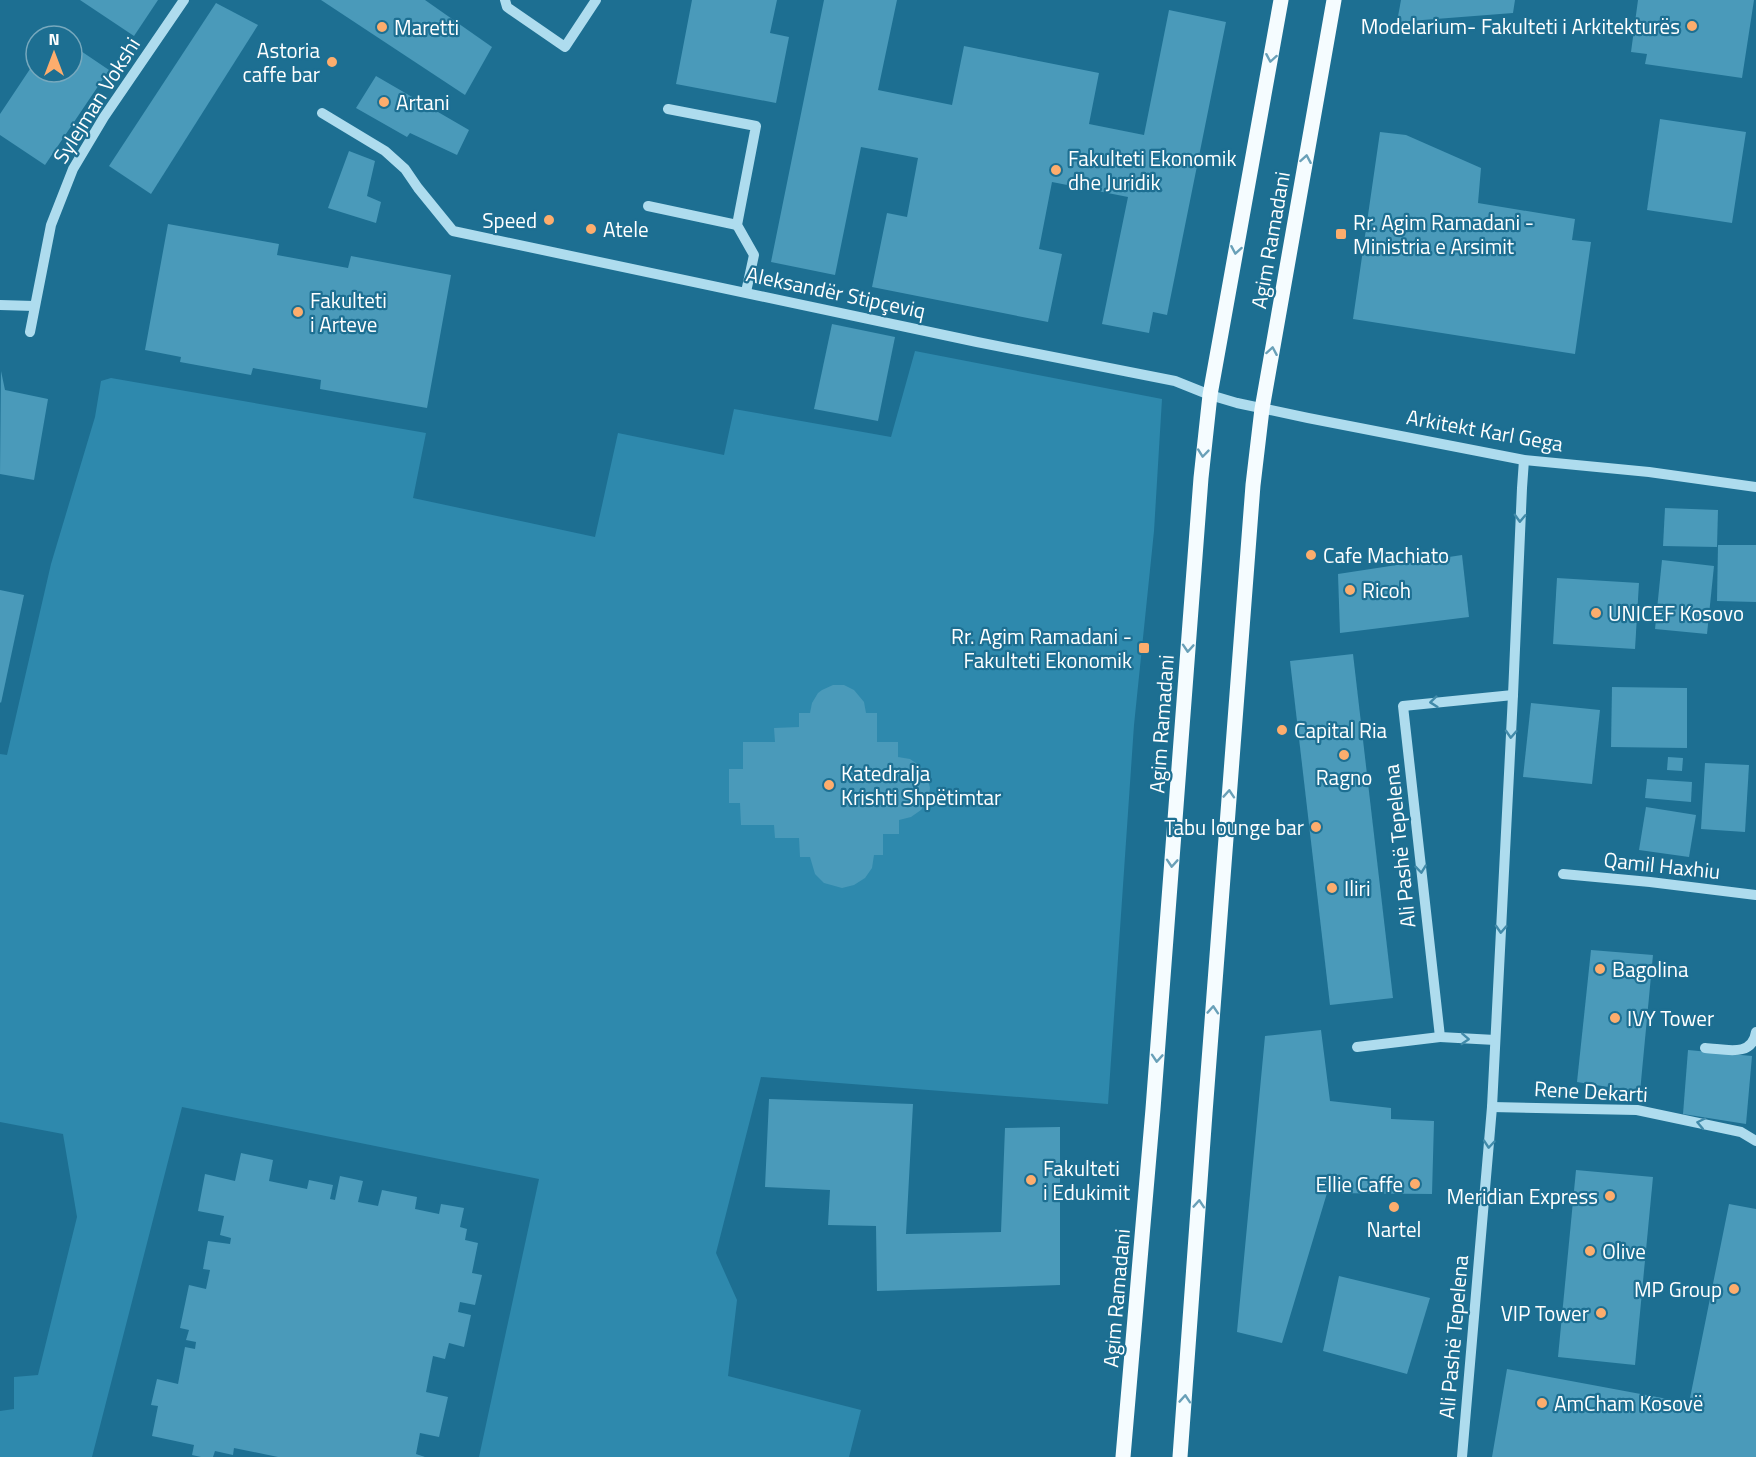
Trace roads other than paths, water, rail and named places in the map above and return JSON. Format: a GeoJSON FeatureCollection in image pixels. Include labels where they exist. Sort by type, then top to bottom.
{"type":"FeatureCollection","features":[{"type":"Feature","properties":{"kind":"main road","name":"Agim Ramadani"},"geometry":{"type":"LineString","coordinates":[[1124,1457],[1201,478],[1210,395],[1281,0]]}},
{"type":"Feature","properties":{"kind":"main road","name":"Agim Ramadani"},"geometry":{"type":"LineString","coordinates":[[1180,1457],[1253,485],[1262,408],[1334,0]]}},
{"type":"Feature","properties":{"kind":"street","name":"Sylejman Vokshi"},"geometry":{"type":"LineString","coordinates":[[30,332],[51,225],[73,169],[104,117],[184,0]]}},
{"type":"Feature","properties":{"kind":"street"},"geometry":{"type":"LineString","coordinates":[[505,0],[507,7],[565,47],[596,0]]}},
{"type":"Feature","properties":{"kind":"street"},"geometry":{"type":"LineString","coordinates":[[668,109],[756,126],[737,225],[754,255],[746,292]]}},
{"type":"Feature","properties":{"kind":"street","name":"Aleksandër Stipçeviq"},"geometry":{"type":"LineString","coordinates":[[322,113],[385,151],[405,169],[453,231],[976,342],[1175,381],[1210,395]]}},
{"type":"Feature","properties":{"kind":"street"},"geometry":{"type":"LineString","coordinates":[[648,206],[737,225]]}},
{"type":"Feature","properties":{"kind":"street"},"geometry":{"type":"LineString","coordinates":[[0,305],[34,306]]}},
{"type":"Feature","properties":{"kind":"street","name":"Arkitekt Karl Gega"},"geometry":{"type":"LineString","coordinates":[[1210,395],[1262,408],[1524,460],[1649,472],[1756,487]]}},
{"type":"Feature","properties":{"kind":"street","name":"Ali Pashë Tepelena"},"geometry":{"type":"LineString","coordinates":[[1462,1457],[1492,1107],[1524,460]]}},
{"type":"Feature","properties":{"kind":"street","name":"Ali Pashë Tepelena"},"geometry":{"type":"LineString","coordinates":[[1440,1038],[1403,706],[1513,694]]}},
{"type":"Feature","properties":{"kind":"street","name":"Qamil Haxhiu"},"geometry":{"type":"LineString","coordinates":[[1563,874],[1650,882],[1756,896]]}},
{"type":"Feature","properties":{"kind":"street"},"geometry":{"type":"LineString","coordinates":[[1705,1048],[1744,1050],[1755,1040],[1756,1032]]}},
{"type":"Feature","properties":{"kind":"street"},"geometry":{"type":"LineString","coordinates":[[1358,1047],[1440,1038],[1495,1040]]}},
{"type":"Feature","properties":{"kind":"street","name":"Rene Dekarti"},"geometry":{"type":"LineString","coordinates":[[1492,1107],[1637,1110],[1741,1132],[1756,1141]]}},
{"type":"Feature","properties":{"kind":"place","name":"Modelarium- Fakulteti i Arkitekturës"},"geometry":{"type":"Point","coordinates":[1692,26]}},
{"type":"Feature","properties":{"kind":"place","name":"Maretti"},"geometry":{"type":"Point","coordinates":[382,27]}},
{"type":"Feature","properties":{"kind":"place","name":"Astoria caffe bar"},"geometry":{"type":"Point","coordinates":[332,62]}},
{"type":"Feature","properties":{"kind":"place","name":"Artani"},"geometry":{"type":"Point","coordinates":[384,102]}},
{"type":"Feature","properties":{"kind":"place","name":"Fakulteti Ekonomik dhe Juridik"},"geometry":{"type":"Point","coordinates":[1056,170]}},
{"type":"Feature","properties":{"kind":"place","name":"Speed"},"geometry":{"type":"Point","coordinates":[549,220]}},
{"type":"Feature","properties":{"kind":"place","name":"Atele"},"geometry":{"type":"Point","coordinates":[591,229]}},
{"type":"Feature","properties":{"kind":"place","name":"Rr. Agim Ramadani - Ministria e Arsimit"},"geometry":{"type":"Point","coordinates":[1341,234]}},
{"type":"Feature","properties":{"kind":"place","name":"Fakulteti i Arteve"},"geometry":{"type":"Point","coordinates":[298,312]}},
{"type":"Feature","properties":{"kind":"place","name":"Cafe Machiato"},"geometry":{"type":"Point","coordinates":[1311,555]}},
{"type":"Feature","properties":{"kind":"place","name":"Ricoh"},"geometry":{"type":"Point","coordinates":[1350,590]}},
{"type":"Feature","properties":{"kind":"place","name":"UNICEF Kosovo"},"geometry":{"type":"Point","coordinates":[1596,613]}},
{"type":"Feature","properties":{"kind":"place","name":"Rr. Agim Ramadani - Fakulteti Ekonomik"},"geometry":{"type":"Point","coordinates":[1144,648]}},
{"type":"Feature","properties":{"kind":"place","name":"Capital Ria"},"geometry":{"type":"Point","coordinates":[1282,730]}},
{"type":"Feature","properties":{"kind":"place","name":"Ragno"},"geometry":{"type":"Point","coordinates":[1344,755]}},
{"type":"Feature","properties":{"kind":"place","name":"Katedralja Krishti Shpëtimtar"},"geometry":{"type":"Point","coordinates":[829,785]}},
{"type":"Feature","properties":{"kind":"place","name":"Tabu lounge bar"},"geometry":{"type":"Point","coordinates":[1316,827]}},
{"type":"Feature","properties":{"kind":"place","name":"Iliri"},"geometry":{"type":"Point","coordinates":[1332,888]}},
{"type":"Feature","properties":{"kind":"place","name":"Bagolina"},"geometry":{"type":"Point","coordinates":[1600,969]}},
{"type":"Feature","properties":{"kind":"place","name":"IVY Tower"},"geometry":{"type":"Point","coordinates":[1615,1018]}},
{"type":"Feature","properties":{"kind":"place","name":"Fakulteti i Edukimit"},"geometry":{"type":"Point","coordinates":[1031,1180]}},
{"type":"Feature","properties":{"kind":"place","name":"Ellie Caffe"},"geometry":{"type":"Point","coordinates":[1415,1184]}},
{"type":"Feature","properties":{"kind":"place","name":"Meridian Express"},"geometry":{"type":"Point","coordinates":[1610,1196]}},
{"type":"Feature","properties":{"kind":"place","name":"Nartel"},"geometry":{"type":"Point","coordinates":[1394,1207]}},
{"type":"Feature","properties":{"kind":"place","name":"Olive"},"geometry":{"type":"Point","coordinates":[1590,1251]}},
{"type":"Feature","properties":{"kind":"place","name":"MP Group"},"geometry":{"type":"Point","coordinates":[1734,1289]}},
{"type":"Feature","properties":{"kind":"place","name":"VIP Tower"},"geometry":{"type":"Point","coordinates":[1601,1313]}},
{"type":"Feature","properties":{"kind":"place","name":"AmCham Kosovë"},"geometry":{"type":"Point","coordinates":[1542,1403]}}]}
